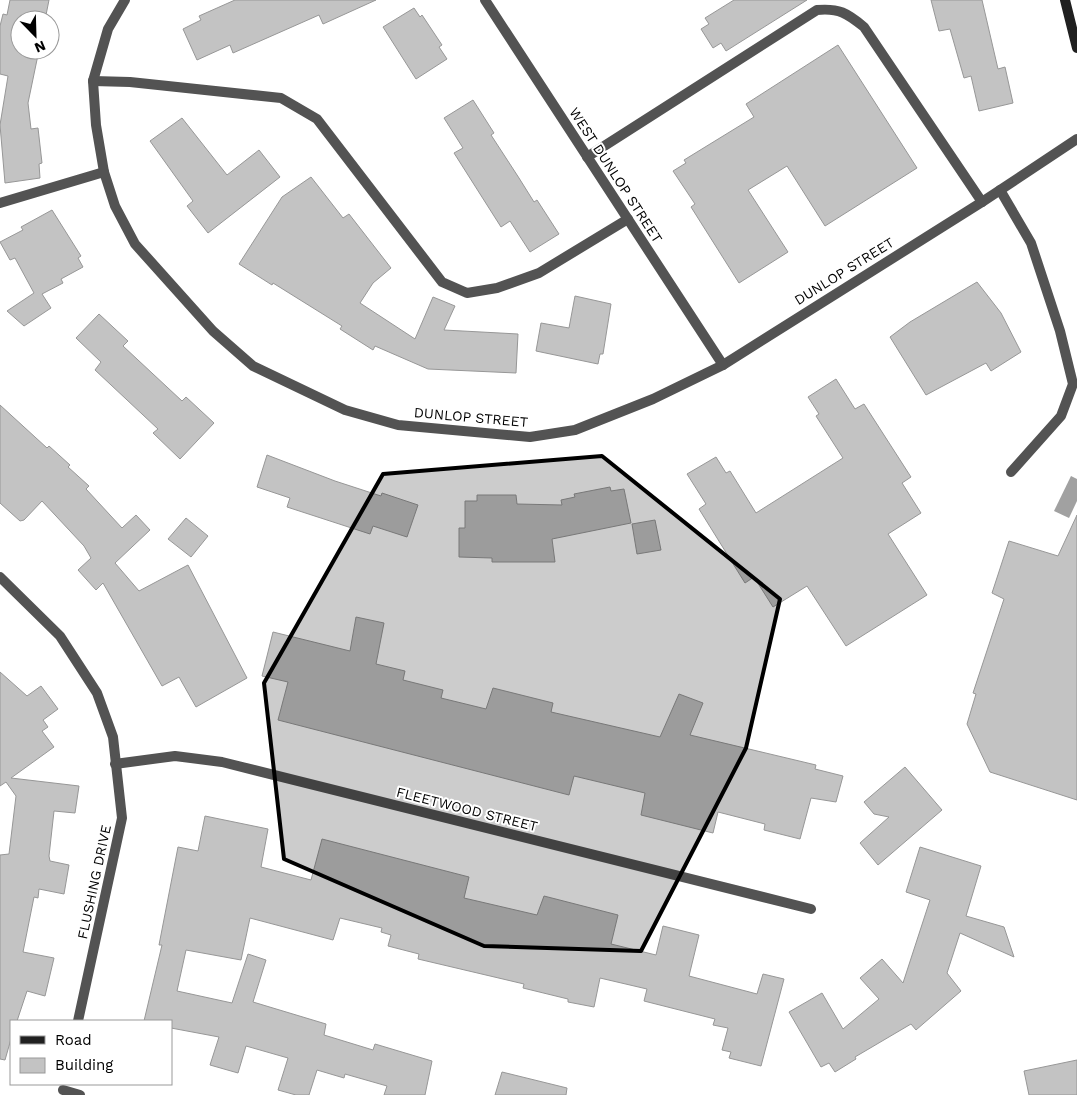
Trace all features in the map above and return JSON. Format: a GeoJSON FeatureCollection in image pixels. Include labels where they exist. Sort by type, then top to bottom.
{"type":"FeatureCollection","features":[{"type":"Feature","properties":{"kind":"main road"},"geometry":{"type":"LineString","coordinates":[[1065,0],[1077,48]]}},
{"type":"Feature","properties":{"kind":"street","name":"DUNLOP STREET"},"geometry":{"type":"LineString","coordinates":[[125,0],[108,29],[93,81],[96,125],[104,172],[115,206],[135,244],[213,331],[253,366],[344,410],[398,425],[530,436],[575,430],[653,399],[723,365],[982,202],[1077,139]]}},
{"type":"Feature","properties":{"kind":"street","name":"WEST DUNLOP STREET"},"geometry":{"type":"LineString","coordinates":[[486,0],[723,365]]}},
{"type":"Feature","properties":{"kind":"street"},"geometry":{"type":"LineString","coordinates":[[587,157],[817,10],[834,8],[849,15],[864,27],[982,202]]}},
{"type":"Feature","properties":{"kind":"street"},"geometry":{"type":"LineString","coordinates":[[93,81],[281,98],[317,119],[442,282],[467,293],[497,288],[539,273],[628,219]]}},
{"type":"Feature","properties":{"kind":"street"},"geometry":{"type":"LineString","coordinates":[[0,203],[104,172]]}},
{"type":"Feature","properties":{"kind":"street"},"geometry":{"type":"LineString","coordinates":[[1000,190],[1031,243],[1060,331],[1073,384],[1061,416],[1011,472]]}},
{"type":"Feature","properties":{"kind":"street","name":"FLUSHING DRIVE"},"geometry":{"type":"LineString","coordinates":[[0,577],[60,636],[97,693],[113,737],[122,818],[78,1020]]}},
{"type":"Feature","properties":{"kind":"street","name":"FLEETWOOD STREET"},"geometry":{"type":"LineString","coordinates":[[115,764],[175,756],[222,762],[811,909]]}},
{"type":"Feature","properties":{"kind":"street"},"geometry":{"type":"LineString","coordinates":[[63,1090],[80,1095]]}},
{"type":"Feature","properties":{"kind":"highlighted area"},"geometry":{"type":"Polygon","coordinates":[[[602,456],[780,599],[746,748],[641,951],[484,946],[284,859],[264,683],[383,474],[602,456]]]}},
{"type":"Feature","properties":{"kind":"shaded area"},"geometry":{"type":"Polygon","coordinates":[[[1071,476],[1077,479],[1077,501],[1069,518],[1054,511],[1071,476]]]}},
{"type":"Feature","properties":{"kind":"building"},"geometry":{"type":"Polygon","coordinates":[[[10,0],[49,0],[47,10],[10,10],[10,60],[37,60],[28,103],[31,129],[38,128],[42,163],[39,164],[40,178],[5,183],[0,125],[8,76],[0,74],[0,26],[3,14],[7,15],[10,0]]]}},
{"type":"Feature","properties":{"kind":"building"},"geometry":{"type":"Polygon","coordinates":[[[235,0],[376,0],[323,24],[319,15],[233,53],[230,45],[197,60],[183,29],[201,20],[199,16],[235,0]]]}},
{"type":"Feature","properties":{"kind":"building"},"geometry":{"type":"Polygon","coordinates":[[[734,0],[807,0],[726,51],[721,43],[713,48],[701,29],[709,24],[705,18],[734,0]]]}},
{"type":"Feature","properties":{"kind":"building"},"geometry":{"type":"Polygon","coordinates":[[[931,0],[982,0],[998,69],[1005,67],[1013,103],[979,111],[971,76],[964,78],[950,29],[939,31],[931,0]]]}},
{"type":"Feature","properties":{"kind":"building"},"geometry":{"type":"Polygon","coordinates":[[[414,8],[420,17],[422,15],[442,45],[439,47],[447,59],[416,79],[383,27],[414,8]]]}},
{"type":"Feature","properties":{"kind":"building"},"geometry":{"type":"Polygon","coordinates":[[[838,45],[917,168],[825,226],[787,166],[748,190],[788,252],[739,283],[691,207],[695,204],[673,171],[686,163],[684,160],[754,117],[746,104],[838,45]]]}},
{"type":"Feature","properties":{"kind":"building"},"geometry":{"type":"Polygon","coordinates":[[[473,100],[494,133],[491,135],[534,202],[537,200],[559,234],[530,252],[510,221],[501,227],[454,153],[463,148],[444,118],[473,100]]]}},
{"type":"Feature","properties":{"kind":"building"},"geometry":{"type":"Polygon","coordinates":[[[182,118],[227,175],[259,150],[280,177],[208,233],[187,206],[193,201],[150,141],[182,118]]]}},
{"type":"Feature","properties":{"kind":"building"},"geometry":{"type":"Polygon","coordinates":[[[311,177],[343,218],[349,214],[391,268],[373,283],[360,303],[415,339],[433,297],[455,306],[444,330],[518,334],[516,373],[428,369],[375,346],[373,350],[340,329],[342,326],[239,264],[282,197],[311,177]]]}},
{"type":"Feature","properties":{"kind":"building"},"geometry":{"type":"Polygon","coordinates":[[[52,210],[81,256],[78,258],[83,267],[61,279],[63,283],[42,294],[51,308],[24,326],[7,311],[34,293],[15,258],[10,260],[0,242],[23,230],[21,227],[52,210]]]}},
{"type":"Feature","properties":{"kind":"building"},"geometry":{"type":"Polygon","coordinates":[[[977,282],[1001,313],[1021,352],[991,371],[986,363],[926,395],[890,337],[910,322],[977,282]]]}},
{"type":"Feature","properties":{"kind":"building"},"geometry":{"type":"Polygon","coordinates":[[[575,296],[611,304],[603,354],[600,354],[598,364],[536,351],[541,323],[569,328],[575,296]]]}},
{"type":"Feature","properties":{"kind":"building"},"geometry":{"type":"Polygon","coordinates":[[[99,314],[128,341],[123,346],[182,401],[186,397],[214,423],[180,459],[153,433],[158,429],[95,370],[101,362],[76,338],[99,314]]]}},
{"type":"Feature","properties":{"kind":"building"},"geometry":{"type":"Polygon","coordinates":[[[836,379],[855,409],[864,404],[911,477],[902,483],[921,513],[888,534],[927,595],[846,646],[807,586],[773,607],[754,577],[745,583],[699,509],[706,504],[687,474],[716,457],[726,473],[730,471],[756,513],[843,458],[816,416],[819,414],[808,397],[836,379]]]}},
{"type":"Feature","properties":{"kind":"building"},"geometry":{"type":"Polygon","coordinates":[[[0,405],[47,448],[49,446],[70,465],[68,467],[89,486],[86,489],[122,528],[136,515],[150,530],[115,563],[139,591],[188,565],[247,678],[196,707],[179,677],[162,686],[103,583],[96,590],[78,570],[91,558],[84,546],[42,501],[24,520],[20,521],[0,503],[0,405]]]}},
{"type":"Feature","properties":{"kind":"building"},"geometry":{"type":"Polygon","coordinates":[[[267,455],[335,481],[381,496],[382,493],[418,505],[407,537],[373,526],[370,534],[287,507],[290,498],[257,487],[267,455]]]}},
{"type":"Feature","properties":{"kind":"building"},"geometry":{"type":"Polygon","coordinates":[[[610,487],[611,491],[624,489],[631,523],[552,539],[555,562],[492,562],[492,558],[459,557],[459,528],[465,528],[465,501],[477,501],[477,495],[516,495],[517,504],[562,505],[561,500],[575,497],[574,494],[610,487]]]}},
{"type":"Feature","properties":{"kind":"building"},"geometry":{"type":"Polygon","coordinates":[[[1077,515],[1077,800],[990,772],[967,724],[976,694],[973,693],[1004,599],[992,593],[1009,541],[1058,556],[1077,515]]]}},
{"type":"Feature","properties":{"kind":"building"},"geometry":{"type":"Polygon","coordinates":[[[186,518],[208,536],[191,557],[168,539],[186,518]]]}},
{"type":"Feature","properties":{"kind":"building"},"geometry":{"type":"Polygon","coordinates":[[[655,520],[661,550],[637,554],[632,524],[655,520]]]}},
{"type":"Feature","properties":{"kind":"building"},"geometry":{"type":"Polygon","coordinates":[[[356,617],[384,623],[376,664],[405,671],[403,680],[443,690],[441,698],[486,709],[493,688],[553,703],[551,712],[660,737],[679,694],[703,703],[690,735],[816,765],[815,769],[843,776],[836,802],[811,798],[800,839],[764,830],[765,824],[718,812],[713,833],[641,815],[645,793],[574,776],[569,795],[278,720],[288,682],[262,676],[273,632],[350,651],[356,617]]]}},
{"type":"Feature","properties":{"kind":"building"},"geometry":{"type":"Polygon","coordinates":[[[0,672],[27,696],[41,686],[58,709],[43,720],[48,727],[42,731],[54,747],[11,778],[79,786],[75,813],[54,811],[49,856],[50,861],[69,865],[64,894],[39,889],[38,898],[34,897],[23,952],[54,958],[45,996],[27,991],[17,1020],[10,1020],[10,1042],[5,1060],[0,1059],[0,855],[9,854],[16,796],[6,782],[0,786],[0,672]]]}},
{"type":"Feature","properties":{"kind":"building"},"geometry":{"type":"Polygon","coordinates":[[[905,767],[942,810],[878,865],[860,843],[889,817],[874,814],[864,802],[905,767]]]}},
{"type":"Feature","properties":{"kind":"building"},"geometry":{"type":"Polygon","coordinates":[[[205,816],[268,829],[261,867],[311,880],[322,839],[469,877],[464,898],[537,915],[544,896],[618,915],[611,944],[656,955],[663,926],[699,935],[689,976],[757,994],[763,974],[784,979],[761,1066],[729,1058],[731,1052],[722,1050],[728,1028],[713,1025],[715,1019],[644,1001],[647,989],[600,978],[594,1007],[568,1002],[568,999],[523,988],[524,984],[418,959],[419,954],[388,946],[391,935],[381,932],[382,928],[340,918],[333,940],[250,918],[241,960],[186,950],[177,991],[232,1003],[248,954],[266,960],[253,1002],[326,1024],[324,1035],[373,1050],[375,1044],[432,1061],[425,1095],[384,1095],[387,1086],[345,1074],[344,1078],[317,1070],[309,1095],[296,1095],[278,1090],[288,1058],[246,1046],[238,1073],[210,1065],[219,1037],[172,1028],[172,1020],[144,1020],[162,945],[159,945],[178,847],[198,851],[205,816]]]}},
{"type":"Feature","properties":{"kind":"building"},"geometry":{"type":"Polygon","coordinates":[[[920,847],[981,866],[966,916],[1004,927],[1014,957],[960,933],[947,973],[961,991],[916,1030],[911,1024],[855,1057],[856,1059],[835,1072],[829,1063],[821,1067],[789,1012],[822,993],[843,1029],[879,999],[860,978],[882,959],[903,983],[930,900],[906,892],[920,847]]]}},
{"type":"Feature","properties":{"kind":"building"},"geometry":{"type":"Polygon","coordinates":[[[1077,1060],[1077,1095],[1029,1095],[1024,1071],[1077,1060]]]}},
{"type":"Feature","properties":{"kind":"building"},"geometry":{"type":"Polygon","coordinates":[[[502,1072],[567,1088],[566,1095],[495,1095],[502,1072]]]}}]}
